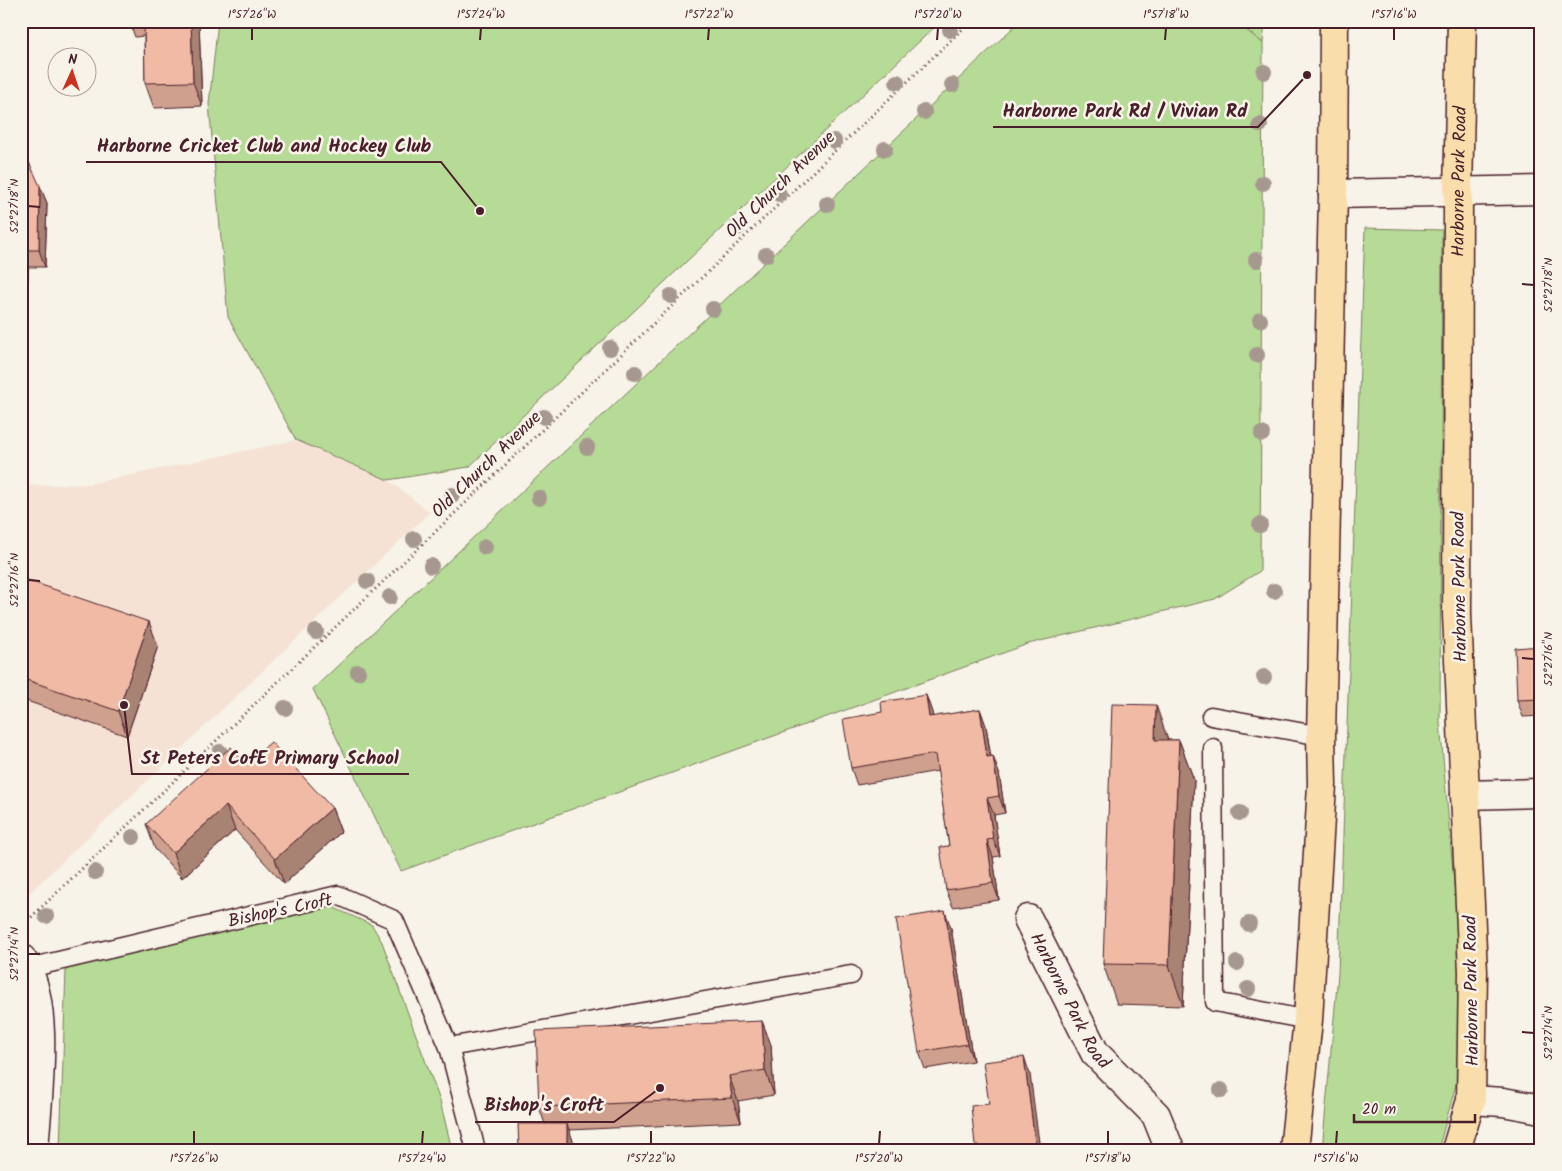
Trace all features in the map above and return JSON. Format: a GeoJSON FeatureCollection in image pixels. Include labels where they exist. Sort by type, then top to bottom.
{"type":"FeatureCollection","features":[{"type":"Feature","properties":{"kind":"main road"},"geometry":{"type":"LineString","coordinates":[[1294,1150],[1308,1020],[1322,785],[1321,736],[1333,194],[1334,21]]}},
{"type":"Feature","properties":{"kind":"main road","name":"Harborne Park Road"},"geometry":{"type":"LineString","coordinates":[[1456,1150],[1471,1100],[1473,972],[1457,615],[1458,191],[1462,21]]}},
{"type":"Feature","properties":{"kind":"street"},"geometry":{"type":"LineString","coordinates":[[1333,194],[1541,190]]}},
{"type":"Feature","properties":{"kind":"street"},"geometry":{"type":"LineString","coordinates":[[1465,795],[1541,794]]}},
{"type":"Feature","properties":{"kind":"street","name":"Harborne Park Road"},"geometry":{"type":"LineString","coordinates":[[1028,919],[1094,1054],[1156,1115],[1170,1150]]}},
{"type":"Feature","properties":{"kind":"street"},"geometry":{"type":"LineString","coordinates":[[25,963],[40,1020],[34,1150]]}},
{"type":"Feature","properties":{"kind":"street"},"geometry":{"type":"LineString","coordinates":[[1471,1100],[1503,1102],[1541,1109]]}},
{"type":"Feature","properties":{"kind":"lane"},"geometry":{"type":"LineString","coordinates":[[1211,716],[1321,736]]}},
{"type":"Feature","properties":{"kind":"lane"},"geometry":{"type":"LineString","coordinates":[[1213,748],[1215,1002],[1308,1020]]}},
{"type":"Feature","properties":{"kind":"lane","name":"Bishop's Croft"},"geometry":{"type":"LineString","coordinates":[[25,963],[338,895],[394,920],[449,1046],[476,1150]]}},
{"type":"Feature","properties":{"kind":"lane"},"geometry":{"type":"LineString","coordinates":[[449,1046],[851,975]]}},
{"type":"Feature","properties":{"kind":"path","name":"Old Church Avenue"},"geometry":{"type":"LineString","coordinates":[[21,926],[971,21]]}},
{"type":"Feature","properties":{"kind":"shaded area"},"geometry":{"type":"Polygon","coordinates":[[[296,440],[388,480],[430,512],[24,898],[21,897],[21,486],[88,484],[296,440]]]}},
{"type":"Feature","properties":{"kind":"green space"},"geometry":{"type":"Polygon","coordinates":[[[218,21],[941,21],[469,467],[388,480],[296,440],[228,317],[209,104],[218,21]]]}},
{"type":"Feature","properties":{"kind":"green space"},"geometry":{"type":"Polygon","coordinates":[[[1020,21],[1235,21],[1263,43],[1260,571],[1215,599],[1028,644],[401,871],[313,689],[1020,21]]]}},
{"type":"Feature","properties":{"kind":"green space"},"geometry":{"type":"Polygon","coordinates":[[[1235,21],[1265,21],[1263,43],[1235,21]]]}},
{"type":"Feature","properties":{"kind":"green space"},"geometry":{"type":"Polygon","coordinates":[[[1365,228],[1442,230],[1440,723],[1459,939],[1457,1081],[1438,1150],[1322,1150],[1338,974],[1365,228]]]}},
{"type":"Feature","properties":{"kind":"green space"},"geometry":{"type":"Polygon","coordinates":[[[330,906],[372,925],[382,942],[440,1101],[452,1150],[60,1150],[66,969],[330,906]]]}},
{"type":"Feature","properties":{"kind":"building"},"geometry":{"type":"Polygon","coordinates":[[[144,21],[191,21],[193,82],[145,83],[144,21]]]}},
{"type":"Feature","properties":{"kind":"building"},"geometry":{"type":"Polygon","coordinates":[[[21,145],[40,186],[39,250],[22,250],[21,275],[21,145]]]}},
{"type":"Feature","properties":{"kind":"building"},"geometry":{"type":"Polygon","coordinates":[[[21,578],[149,622],[118,711],[21,678],[21,578]]]}},
{"type":"Feature","properties":{"kind":"building"},"geometry":{"type":"Polygon","coordinates":[[[1541,646],[1541,699],[1517,700],[1515,648],[1541,646]]]}},
{"type":"Feature","properties":{"kind":"building"},"geometry":{"type":"Polygon","coordinates":[[[926,695],[929,717],[980,709],[987,757],[993,756],[999,796],[987,798],[993,839],[987,840],[993,883],[946,890],[940,847],[949,846],[935,754],[851,768],[843,719],[882,712],[881,702],[926,695]]]}},
{"type":"Feature","properties":{"kind":"building"},"geometry":{"type":"Polygon","coordinates":[[[1112,704],[1156,705],[1155,740],[1179,740],[1169,965],[1103,964],[1112,704]]]}},
{"type":"Feature","properties":{"kind":"building"},"geometry":{"type":"Polygon","coordinates":[[[271,742],[332,808],[275,859],[226,806],[173,853],[146,824],[231,747],[246,764],[271,742]]]}},
{"type":"Feature","properties":{"kind":"building"},"geometry":{"type":"Polygon","coordinates":[[[945,911],[967,1044],[919,1052],[896,919],[945,911]]]}},
{"type":"Feature","properties":{"kind":"building"},"geometry":{"type":"Polygon","coordinates":[[[1534,941],[1541,941],[1541,1005],[1538,1005],[1534,941]]]}},
{"type":"Feature","properties":{"kind":"building"},"geometry":{"type":"Polygon","coordinates":[[[762,1021],[765,1070],[729,1076],[732,1098],[539,1107],[536,1031],[762,1021]]]}},
{"type":"Feature","properties":{"kind":"building"},"geometry":{"type":"Polygon","coordinates":[[[1024,1057],[1036,1150],[978,1150],[978,1145],[975,1145],[971,1106],[989,1104],[983,1062],[1024,1057]]]}},
{"type":"Feature","properties":{"kind":"building"},"geometry":{"type":"Polygon","coordinates":[[[518,1124],[567,1124],[567,1150],[519,1150],[518,1124]]]}},
{"type":"Feature","properties":{"kind":"place","name":"Harborne Park Rd / Vivian Rd"},"geometry":{"type":"Point","coordinates":[1307,75]}},
{"type":"Feature","properties":{"kind":"place","name":"Harborne Cricket Club and Hockey Club"},"geometry":{"type":"Point","coordinates":[480,211]}},
{"type":"Feature","properties":{"kind":"place","name":"St Peters CofE Primary School"},"geometry":{"type":"Point","coordinates":[124,705]}},
{"type":"Feature","properties":{"kind":"place","name":"Bishop's Croft"},"geometry":{"type":"Point","coordinates":[660,1088]}}]}
